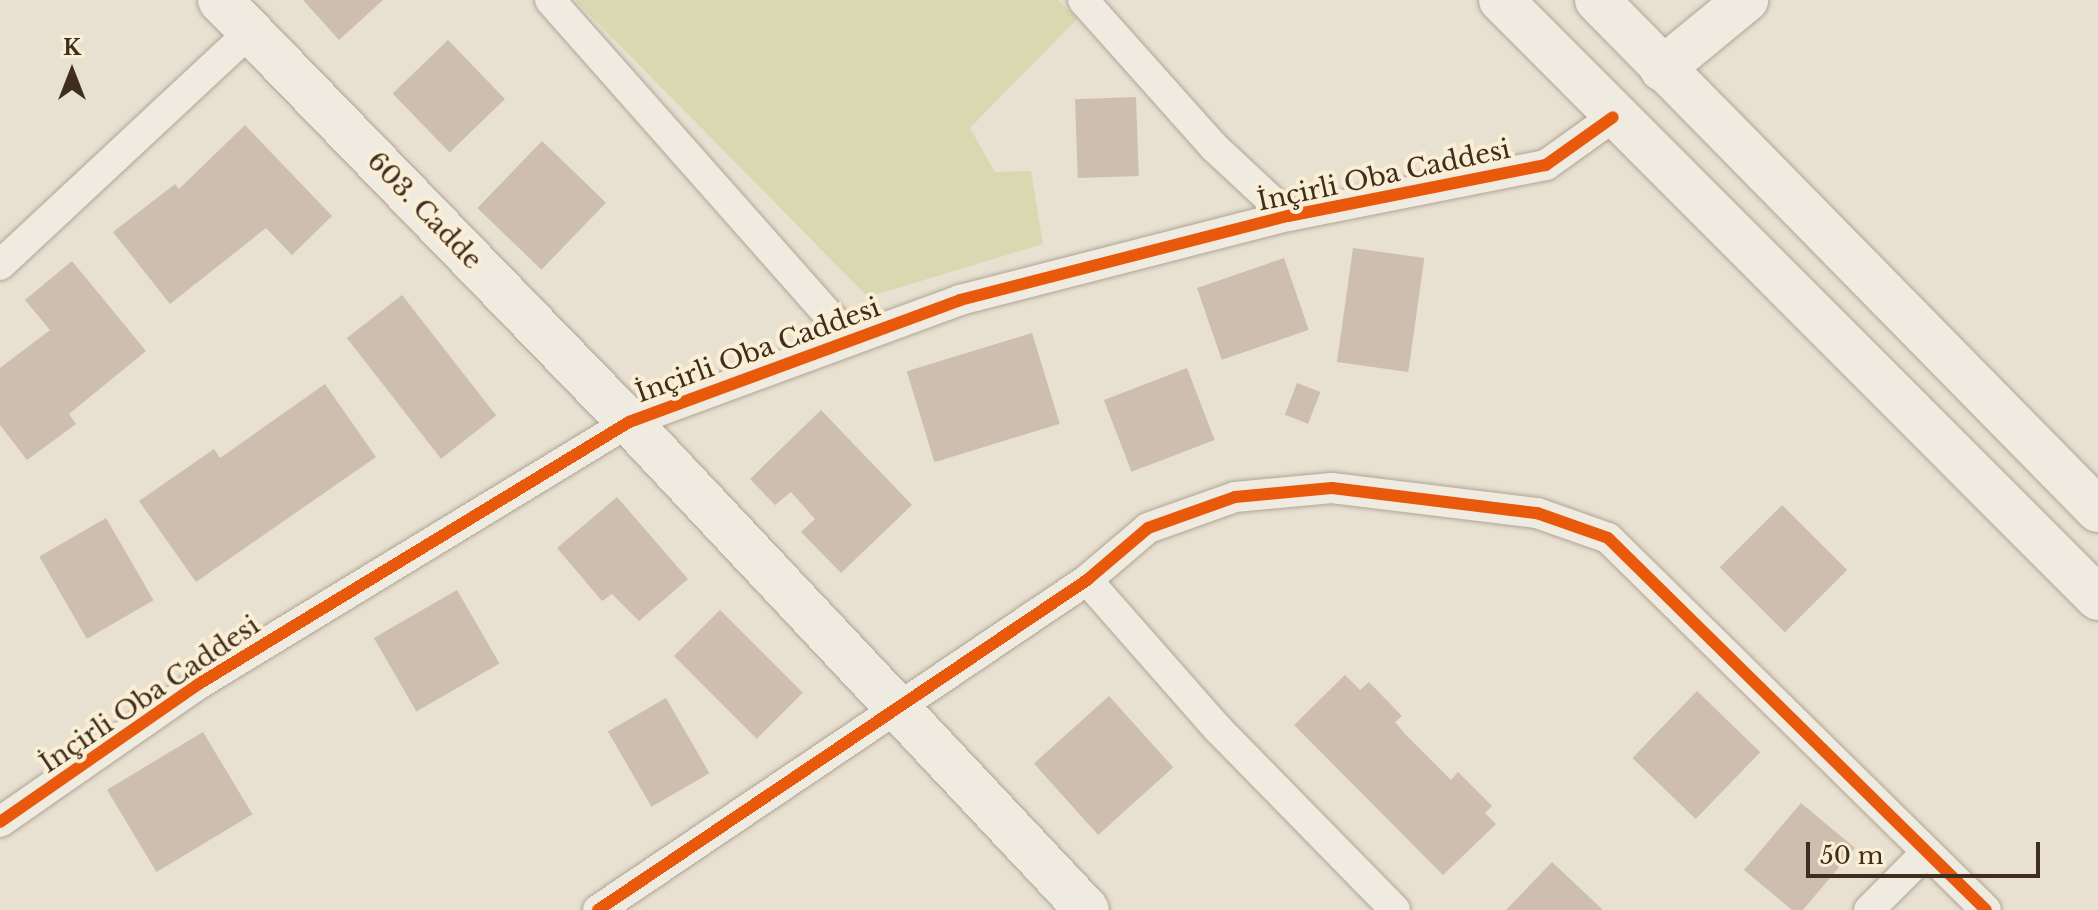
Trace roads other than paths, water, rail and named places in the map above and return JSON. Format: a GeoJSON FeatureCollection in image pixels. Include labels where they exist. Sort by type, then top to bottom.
{"type":"FeatureCollection","features":[{"type":"Feature","properties":{"kind":"main road","name":"603. Cadde"},"geometry":{"type":"LineString","coordinates":[[220,0],[629,422],[1087,910]]}},
{"type":"Feature","properties":{"kind":"main road"},"geometry":{"type":"LineString","coordinates":[[1501,0],[1613,117],[2098,598]]}},
{"type":"Feature","properties":{"kind":"main road"},"geometry":{"type":"LineString","coordinates":[[1597,0],[1662,69],[2095,501]]}},
{"type":"Feature","properties":{"kind":"main road"},"geometry":{"type":"LineString","coordinates":[[1662,69],[1746,0]]}},
{"type":"Feature","properties":{"kind":"street"},"geometry":{"type":"LineString","coordinates":[[550,0],[851,340]]}},
{"type":"Feature","properties":{"kind":"street"},"geometry":{"type":"LineString","coordinates":[[1083,0],[1214,147],[1288,216]]}},
{"type":"Feature","properties":{"kind":"street"},"geometry":{"type":"LineString","coordinates":[[0,265],[250,32]]}},
{"type":"Feature","properties":{"kind":"street","name":"İnçirli Oba Caddesi"},"geometry":{"type":"LineString","coordinates":[[0,822],[197,685],[629,422],[960,300],[1288,216],[1546,165],[1613,117]]}},
{"type":"Feature","properties":{"kind":"street"},"geometry":{"type":"LineString","coordinates":[[598,910],[895,704],[1087,580],[1148,528],[1235,497],[1332,488],[1537,513],[1608,538],[1986,910]]}},
{"type":"Feature","properties":{"kind":"street"},"geometry":{"type":"LineString","coordinates":[[1087,580],[1218,729],[1395,910]]}},
{"type":"Feature","properties":{"kind":"street"},"geometry":{"type":"LineString","coordinates":[[1869,910],[1926,853]]}}]}
